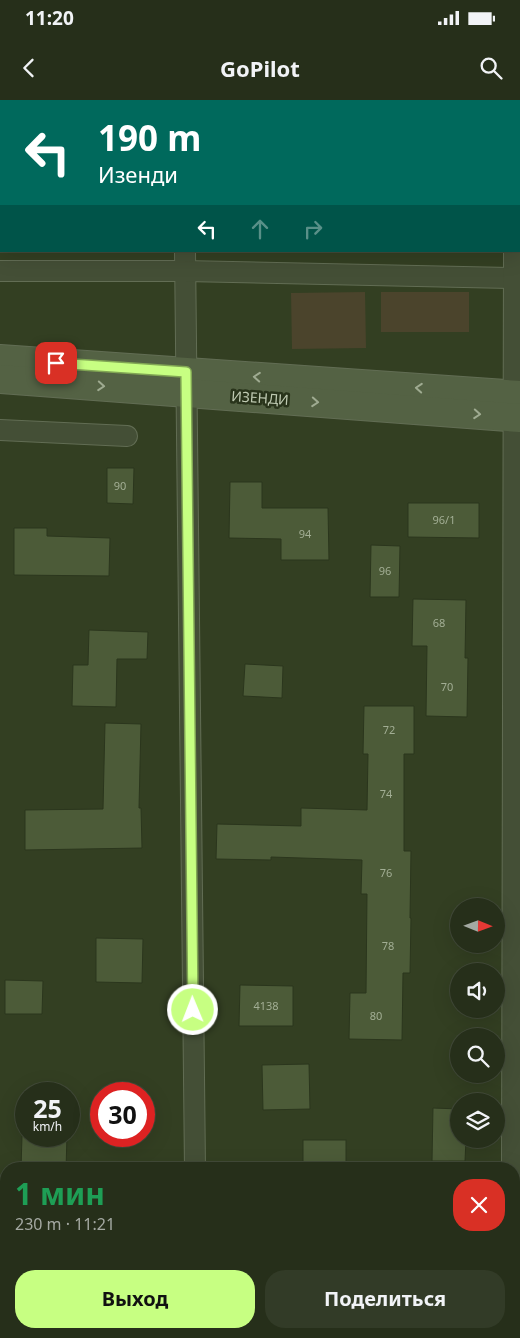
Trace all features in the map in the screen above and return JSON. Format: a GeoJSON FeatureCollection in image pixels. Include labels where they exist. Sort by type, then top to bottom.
{"type":"FeatureCollection","features":[{"type":"Feature","properties":{"kind":"street"},"geometry":{"type":"LineString","coordinates":[[512,1162],[517,406],[514,252]]}},
{"type":"Feature","properties":{"kind":"street"},"geometry":{"type":"LineString","coordinates":[[0,271],[185,261],[514,278]]}},
{"type":"Feature","properties":{"kind":"street"},"geometry":{"type":"LineString","coordinates":[[185,261],[195,1162]]}},
{"type":"Feature","properties":{"kind":"street","name":"ИЗЕНДИ"},"geometry":{"type":"LineString","coordinates":[[0,359],[186,382],[517,406]]}},
{"type":"Feature","properties":{"kind":"street","name":"ИЗЕНДИ"},"geometry":{"type":"LineString","coordinates":[[0,379],[186,382]]}},
{"type":"Feature","properties":{"kind":"street"},"geometry":{"type":"LineString","coordinates":[[0,430],[127,436]]}},
{"type":"Feature","properties":{"kind":"shaded area"},"geometry":{"type":"Polygon","coordinates":[[[365,292],[366,348],[292,349],[291,293],[365,292]]]}},
{"type":"Feature","properties":{"kind":"shaded area"},"geometry":{"type":"Polygon","coordinates":[[[381,292],[469,292],[469,332],[381,332],[381,292]]]}},
{"type":"Feature","properties":{"kind":"building"},"geometry":{"type":"Polygon","coordinates":[[[107,468],[134,468],[133,504],[107,503],[107,468]]]}},
{"type":"Feature","properties":{"kind":"building"},"geometry":{"type":"Polygon","coordinates":[[[230,482],[262,482],[262,508],[328,508],[329,560],[281,560],[281,539],[229,538],[230,482]]]}},
{"type":"Feature","properties":{"kind":"building"},"geometry":{"type":"Polygon","coordinates":[[[408,503],[479,503],[479,538],[408,537],[408,503]]]}},
{"type":"Feature","properties":{"kind":"building"},"geometry":{"type":"Polygon","coordinates":[[[14,528],[47,528],[47,536],[110,538],[109,576],[14,575],[14,528]]]}},
{"type":"Feature","properties":{"kind":"building"},"geometry":{"type":"Polygon","coordinates":[[[371,545],[400,546],[399,597],[370,597],[371,545]]]}},
{"type":"Feature","properties":{"kind":"building"},"geometry":{"type":"Polygon","coordinates":[[[413,599],[466,600],[465,658],[468,658],[467,717],[426,716],[427,646],[412,646],[413,599]]]}},
{"type":"Feature","properties":{"kind":"building"},"geometry":{"type":"Polygon","coordinates":[[[89,630],[148,632],[147,659],[117,659],[116,707],[72,706],[73,665],[88,665],[89,630]]]}},
{"type":"Feature","properties":{"kind":"building"},"geometry":{"type":"Polygon","coordinates":[[[245,664],[283,666],[282,698],[243,696],[245,664]]]}},
{"type":"Feature","properties":{"kind":"building"},"geometry":{"type":"Polygon","coordinates":[[[364,706],[414,706],[414,754],[404,754],[404,851],[411,851],[411,918],[410,973],[403,973],[402,1040],[349,1039],[350,993],[366,993],[367,894],[361,894],[362,860],[271,857],[271,860],[216,859],[217,824],[301,826],[301,808],[367,810],[368,754],[363,754],[364,706]]]}},
{"type":"Feature","properties":{"kind":"building"},"geometry":{"type":"Polygon","coordinates":[[[105,723],[141,724],[139,808],[141,808],[142,848],[25,850],[25,810],[103,809],[105,723]]]}},
{"type":"Feature","properties":{"kind":"building"},"geometry":{"type":"Polygon","coordinates":[[[96,938],[143,939],[142,983],[96,982],[96,938]]]}},
{"type":"Feature","properties":{"kind":"building"},"geometry":{"type":"Polygon","coordinates":[[[5,980],[43,981],[42,1014],[5,1014],[5,980]]]}},
{"type":"Feature","properties":{"kind":"building"},"geometry":{"type":"Polygon","coordinates":[[[240,985],[293,986],[293,1026],[239,1026],[240,985]]]}},
{"type":"Feature","properties":{"kind":"building"},"geometry":{"type":"Polygon","coordinates":[[[309,1064],[310,1109],[263,1110],[262,1065],[309,1064]]]}},
{"type":"Feature","properties":{"kind":"building"},"geometry":{"type":"Polygon","coordinates":[[[433,1108],[450,1109],[450,1148],[466,1148],[465,1161],[432,1161],[433,1108]]]}},
{"type":"Feature","properties":{"kind":"building"},"geometry":{"type":"Polygon","coordinates":[[[303,1140],[346,1140],[346,1162],[303,1162],[303,1140]]]}},
{"type":"Feature","properties":{"kind":"building"},"geometry":{"type":"Polygon","coordinates":[[[22,1147],[67,1147],[66,1162],[21,1162],[22,1147]]]}},
{"type":"Feature","properties":{"kind":"route"},"geometry":{"type":"LineString","coordinates":[[56,363],[186,372],[193,1010]]}}]}
